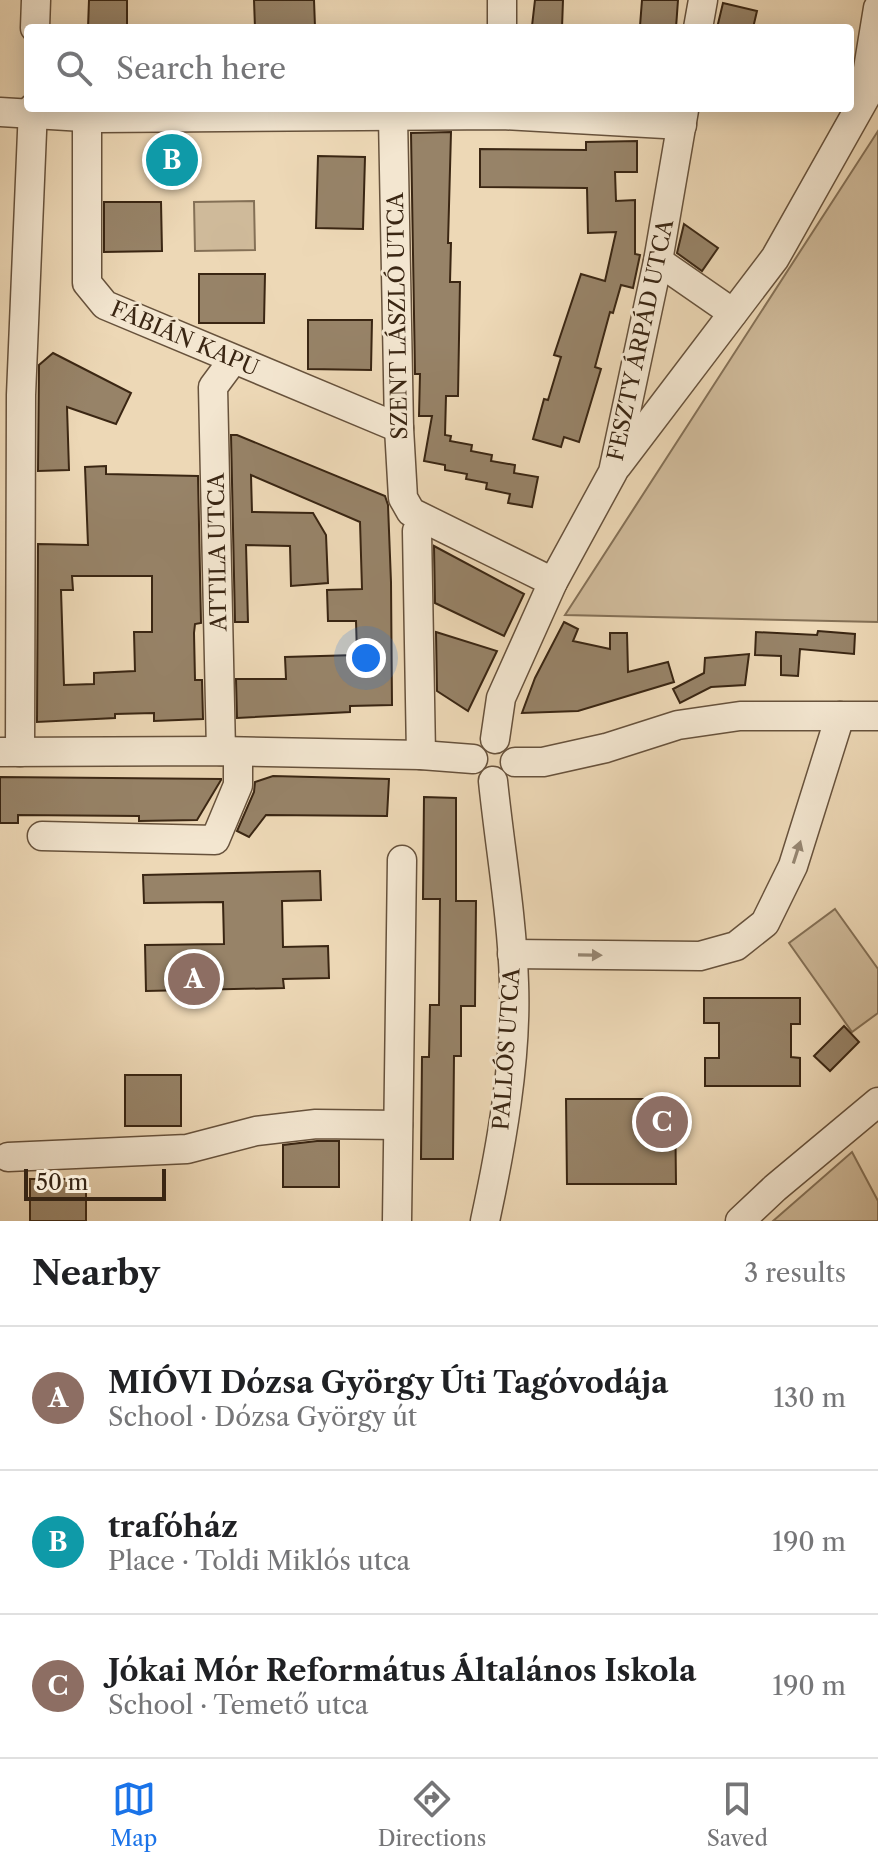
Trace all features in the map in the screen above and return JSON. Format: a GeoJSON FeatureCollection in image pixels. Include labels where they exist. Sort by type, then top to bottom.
{"type":"FeatureCollection","features":[{"type":"Feature","properties":{"kind":"street"},"geometry":{"type":"LineString","coordinates":[[35,24],[36,0]]}},
{"type":"Feature","properties":{"kind":"street"},"geometry":{"type":"LineString","coordinates":[[502,0],[502,24]]}},
{"type":"Feature","properties":{"kind":"street"},"geometry":{"type":"LineString","coordinates":[[699,24],[703,0]]}},
{"type":"Feature","properties":{"kind":"street"},"geometry":{"type":"LineString","coordinates":[[863,101],[878,8]]}},
{"type":"Feature","properties":{"kind":"street"},"geometry":{"type":"LineString","coordinates":[[613,472],[775,258],[878,75]]}},
{"type":"Feature","properties":{"kind":"street"},"geometry":{"type":"LineString","coordinates":[[0,112],[87,117],[393,117],[502,112],[683,117]]}},
{"type":"Feature","properties":{"kind":"street"},"geometry":{"type":"LineString","coordinates":[[33,112],[11,393],[10,752],[230,752],[421,755],[473,759]]}},
{"type":"Feature","properties":{"kind":"street","name":"FÁBIÁN KAPU"},"geometry":{"type":"LineString","coordinates":[[87,117],[87,283],[105,305],[399,428]]}},
{"type":"Feature","properties":{"kind":"street","name":"SZENT LÁSZLÓ UTCA"},"geometry":{"type":"LineString","coordinates":[[393,117],[399,428],[403,498],[414,521],[421,755]]}},
{"type":"Feature","properties":{"kind":"street","name":"FESZTY ÁRPÁD UTCA"},"geometry":{"type":"LineString","coordinates":[[495,739],[501,698],[553,582],[613,472],[658,261],[683,117]]}},
{"type":"Feature","properties":{"kind":"street"},"geometry":{"type":"LineString","coordinates":[[658,261],[733,313]]}},
{"type":"Feature","properties":{"kind":"street","name":"ATTILA UTCA"},"geometry":{"type":"LineString","coordinates":[[42,836],[215,840],[238,785],[230,752],[213,387],[233,360]]}},
{"type":"Feature","properties":{"kind":"street"},"geometry":{"type":"LineString","coordinates":[[414,521],[553,582]]}},
{"type":"Feature","properties":{"kind":"street"},"geometry":{"type":"LineString","coordinates":[[515,762],[537,763],[606,748],[678,725],[740,716],[878,716]]}},
{"type":"Feature","properties":{"kind":"street"},"geometry":{"type":"LineString","coordinates":[[512,954],[700,956],[736,946],[765,923],[793,866],[840,716]]}},
{"type":"Feature","properties":{"kind":"street"},"geometry":{"type":"LineString","coordinates":[[495,739],[510,746],[515,762],[507,777],[493,781],[478,774],[473,759],[480,745],[495,739]]}},
{"type":"Feature","properties":{"kind":"street","name":"PALLÓS UTCA"},"geometry":{"type":"LineString","coordinates":[[485,1221],[498,1160],[511,1049],[514,985],[493,781]]}},
{"type":"Feature","properties":{"kind":"street"},"geometry":{"type":"LineString","coordinates":[[397,1221],[402,860]]}},
{"type":"Feature","properties":{"kind":"street"},"geometry":{"type":"LineString","coordinates":[[740,1221],[878,1102]]}},
{"type":"Feature","properties":{"kind":"street"},"geometry":{"type":"LineString","coordinates":[[8,1157],[187,1149],[256,1131],[316,1124],[398,1125]]}},
{"type":"Feature","properties":{"kind":"shaded area"},"geometry":{"type":"Polygon","coordinates":[[[878,131],[878,622],[565,615],[878,131]]]}},
{"type":"Feature","properties":{"kind":"shaded area"},"geometry":{"type":"Polygon","coordinates":[[[254,201],[255,250],[195,251],[194,202],[254,201]]]}},
{"type":"Feature","properties":{"kind":"shaded area"},"geometry":{"type":"Polygon","coordinates":[[[835,909],[878,969],[878,1013],[852,1032],[789,943],[835,909]]]}},
{"type":"Feature","properties":{"kind":"shaded area"},"geometry":{"type":"Polygon","coordinates":[[[852,1152],[878,1201],[878,1221],[773,1221],[852,1152]]]}},
{"type":"Feature","properties":{"kind":"building"},"geometry":{"type":"Polygon","coordinates":[[[89,0],[127,0],[127,24],[88,24],[89,0]]]}},
{"type":"Feature","properties":{"kind":"building"},"geometry":{"type":"Polygon","coordinates":[[[254,0],[314,0],[315,24],[255,24],[254,0]]]}},
{"type":"Feature","properties":{"kind":"building"},"geometry":{"type":"Polygon","coordinates":[[[535,0],[563,0],[562,24],[532,24],[535,0]]]}},
{"type":"Feature","properties":{"kind":"building"},"geometry":{"type":"Polygon","coordinates":[[[642,0],[678,0],[676,24],[640,24],[642,0]]]}},
{"type":"Feature","properties":{"kind":"building"},"geometry":{"type":"Polygon","coordinates":[[[723,3],[757,11],[754,24],[718,24],[723,3]]]}},
{"type":"Feature","properties":{"kind":"building"},"geometry":{"type":"Polygon","coordinates":[[[451,132],[448,243],[451,243],[450,282],[460,282],[458,396],[446,396],[445,435],[451,436],[450,441],[472,445],[471,451],[492,455],[491,461],[515,465],[514,473],[538,477],[532,507],[508,503],[510,494],[486,489],[487,483],[466,479],[467,474],[445,470],[445,465],[424,461],[432,416],[419,416],[420,374],[415,374],[411,133],[451,132]]]}},
{"type":"Feature","properties":{"kind":"building"},"geometry":{"type":"Polygon","coordinates":[[[162,141],[182,141],[182,179],[162,179],[162,141]]]}},
{"type":"Feature","properties":{"kind":"building"},"geometry":{"type":"Polygon","coordinates":[[[637,141],[637,172],[615,172],[616,201],[635,200],[635,254],[640,255],[633,288],[621,285],[613,313],[610,312],[595,367],[601,369],[579,442],[564,437],[561,447],[533,439],[544,399],[548,400],[561,357],[554,355],[581,274],[605,281],[616,232],[588,233],[587,188],[480,187],[480,149],[586,150],[586,142],[637,141]]]}},
{"type":"Feature","properties":{"kind":"building"},"geometry":{"type":"Polygon","coordinates":[[[318,156],[365,157],[363,229],[316,228],[318,156]]]}},
{"type":"Feature","properties":{"kind":"building"},"geometry":{"type":"Polygon","coordinates":[[[104,202],[161,202],[162,251],[104,252],[104,202]]]}},
{"type":"Feature","properties":{"kind":"building"},"geometry":{"type":"Polygon","coordinates":[[[684,224],[718,248],[702,271],[677,253],[684,224]]]}},
{"type":"Feature","properties":{"kind":"building"},"geometry":{"type":"Polygon","coordinates":[[[199,274],[265,274],[264,323],[199,323],[199,274]]]}},
{"type":"Feature","properties":{"kind":"building"},"geometry":{"type":"Polygon","coordinates":[[[308,320],[372,320],[371,370],[308,369],[308,320]]]}},
{"type":"Feature","properties":{"kind":"building"},"geometry":{"type":"Polygon","coordinates":[[[53,353],[131,393],[116,424],[67,407],[69,470],[38,471],[39,365],[53,353]]]}},
{"type":"Feature","properties":{"kind":"building"},"geometry":{"type":"Polygon","coordinates":[[[231,435],[385,496],[391,582],[392,705],[350,706],[350,712],[237,718],[236,679],[286,679],[285,657],[357,655],[356,621],[328,621],[327,590],[362,589],[360,522],[251,475],[252,512],[313,513],[326,535],[328,583],[291,586],[290,546],[246,545],[248,622],[235,622],[231,435]]]}},
{"type":"Feature","properties":{"kind":"building"},"geometry":{"type":"Polygon","coordinates":[[[106,466],[106,474],[198,476],[201,623],[195,624],[194,633],[195,680],[202,680],[203,719],[154,721],[154,713],[37,722],[38,544],[88,545],[85,467],[106,466]],[[72,576],[73,590],[61,590],[64,685],[94,684],[94,673],[135,671],[134,632],[152,632],[152,576],[72,576]]]}},
{"type":"Feature","properties":{"kind":"building"},"geometry":{"type":"Polygon","coordinates":[[[434,546],[524,594],[504,636],[435,603],[434,546]]]}},
{"type":"Feature","properties":{"kind":"building"},"geometry":{"type":"Polygon","coordinates":[[[564,622],[578,629],[573,641],[610,649],[610,633],[627,633],[628,672],[668,662],[674,682],[578,711],[522,713],[535,678],[564,622]]]}},
{"type":"Feature","properties":{"kind":"building"},"geometry":{"type":"Polygon","coordinates":[[[818,631],[855,634],[854,654],[800,649],[798,676],[781,675],[781,656],[755,655],[756,632],[817,635],[818,631]]]}},
{"type":"Feature","properties":{"kind":"building"},"geometry":{"type":"Polygon","coordinates":[[[436,632],[497,651],[468,711],[437,691],[436,632]]]}},
{"type":"Feature","properties":{"kind":"building"},"geometry":{"type":"Polygon","coordinates":[[[749,654],[745,685],[711,687],[680,703],[673,689],[704,673],[705,658],[749,654]]]}},
{"type":"Feature","properties":{"kind":"building"},"geometry":{"type":"Polygon","coordinates":[[[273,776],[389,779],[387,816],[266,815],[249,837],[237,831],[254,792],[255,782],[273,776]]]}},
{"type":"Feature","properties":{"kind":"building"},"geometry":{"type":"Polygon","coordinates":[[[0,777],[221,780],[197,820],[139,821],[139,816],[18,815],[18,823],[0,823],[0,777]]]}},
{"type":"Feature","properties":{"kind":"building"},"geometry":{"type":"Polygon","coordinates":[[[424,797],[456,798],[456,901],[476,901],[475,1006],[461,1006],[461,1056],[454,1056],[453,1159],[421,1159],[422,1057],[429,1057],[430,1005],[439,1005],[440,899],[423,899],[424,797]]]}},
{"type":"Feature","properties":{"kind":"building"},"geometry":{"type":"Polygon","coordinates":[[[320,871],[321,900],[282,901],[283,947],[328,946],[329,978],[283,979],[284,988],[146,991],[145,945],[224,944],[223,902],[144,903],[143,875],[320,871]]]}},
{"type":"Feature","properties":{"kind":"building"},"geometry":{"type":"Polygon","coordinates":[[[704,998],[800,998],[800,1024],[791,1024],[791,1057],[800,1058],[800,1086],[705,1086],[705,1058],[719,1058],[719,1023],[704,1023],[704,998]]]}},
{"type":"Feature","properties":{"kind":"building"},"geometry":{"type":"Polygon","coordinates":[[[844,1026],[859,1042],[830,1071],[814,1056],[844,1026]]]}},
{"type":"Feature","properties":{"kind":"building"},"geometry":{"type":"Polygon","coordinates":[[[125,1075],[181,1075],[181,1126],[125,1126],[125,1075]]]}},
{"type":"Feature","properties":{"kind":"building"},"geometry":{"type":"Polygon","coordinates":[[[566,1099],[675,1099],[676,1184],[567,1184],[566,1099]]]}},
{"type":"Feature","properties":{"kind":"building"},"geometry":{"type":"Polygon","coordinates":[[[339,1141],[339,1187],[283,1187],[283,1145],[339,1141]]]}},
{"type":"Feature","properties":{"kind":"building"},"geometry":{"type":"Polygon","coordinates":[[[30,1179],[86,1179],[86,1221],[30,1221],[30,1179]]]}},
{"type":"Feature","properties":{"kind":"place","name":"trafóház"},"geometry":{"type":"Point","coordinates":[172,160]}},
{"type":"Feature","properties":{"kind":"place","name":"MIÓVI Dózsa György Úti Tagóvodája"},"geometry":{"type":"Point","coordinates":[194,979]}},
{"type":"Feature","properties":{"kind":"place","name":"Jókai Mór Református Általános Iskola"},"geometry":{"type":"Point","coordinates":[662,1122]}}]}
